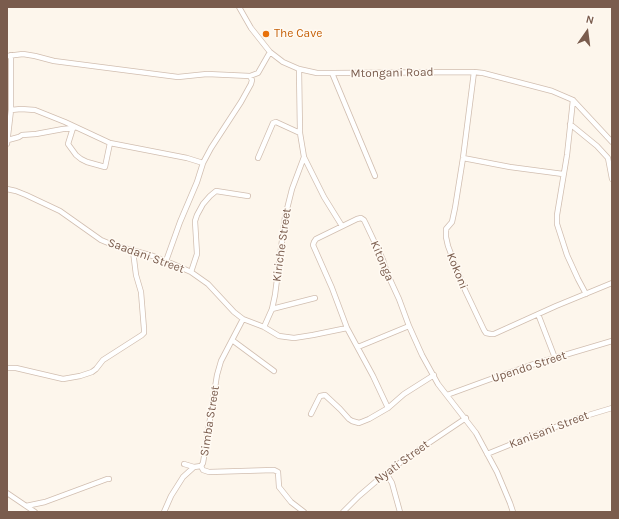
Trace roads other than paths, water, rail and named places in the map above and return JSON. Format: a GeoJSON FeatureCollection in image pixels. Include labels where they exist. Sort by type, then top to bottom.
{"type":"FeatureCollection","features":[{"type":"Feature","properties":{"kind":"street","name":"Mtongani Road"},"geometry":{"type":"LineString","coordinates":[[239,7],[251,28],[270,52],[276,58],[299,69],[317,73],[332,74],[483,73],[552,90],[571,100]]}},
{"type":"Feature","properties":{"kind":"street"},"geometry":{"type":"LineString","coordinates":[[8,142],[10,110],[9,55],[23,54],[54,61],[178,77],[207,74],[250,76],[258,73],[270,52]]}},
{"type":"Feature","properties":{"kind":"street"},"geometry":{"type":"LineString","coordinates":[[299,69],[300,133],[304,158],[324,197],[342,226]]}},
{"type":"Feature","properties":{"kind":"street","name":"Kokoni"},"geometry":{"type":"LineString","coordinates":[[474,72],[454,216],[452,222],[446,229],[446,237],[465,290],[484,330],[486,333],[494,334],[612,283]]}},
{"type":"Feature","properties":{"kind":"street"},"geometry":{"type":"LineString","coordinates":[[332,74],[375,176]]}},
{"type":"Feature","properties":{"kind":"street"},"geometry":{"type":"LineString","coordinates":[[166,261],[203,163],[251,84],[252,80],[250,76]]}},
{"type":"Feature","properties":{"kind":"street"},"geometry":{"type":"LineString","coordinates":[[571,100],[570,124],[557,224],[570,261],[586,294]]}},
{"type":"Feature","properties":{"kind":"street"},"geometry":{"type":"LineString","coordinates":[[571,100],[612,142]]}},
{"type":"Feature","properties":{"kind":"street"},"geometry":{"type":"LineString","coordinates":[[10,110],[35,110],[110,143],[187,158],[203,163]]}},
{"type":"Feature","properties":{"kind":"street"},"geometry":{"type":"LineString","coordinates":[[258,158],[273,123],[276,122],[300,133]]}},
{"type":"Feature","properties":{"kind":"street"},"geometry":{"type":"LineString","coordinates":[[570,124],[597,146],[608,158],[612,179]]}},
{"type":"Feature","properties":{"kind":"street"},"geometry":{"type":"LineString","coordinates":[[8,142],[22,135],[73,128],[81,130]]}},
{"type":"Feature","properties":{"kind":"street"},"geometry":{"type":"LineString","coordinates":[[73,128],[68,144],[76,155],[87,162],[105,166],[110,143]]}},
{"type":"Feature","properties":{"kind":"street","name":"Kiriche Street"},"geometry":{"type":"LineString","coordinates":[[264,326],[272,309],[278,277],[284,217],[292,189],[304,158]]}},
{"type":"Feature","properties":{"kind":"street"},"geometry":{"type":"LineString","coordinates":[[463,158],[510,167],[564,174]]}},
{"type":"Feature","properties":{"kind":"street","name":"Saadani Street"},"geometry":{"type":"LineString","coordinates":[[7,189],[26,195],[60,211],[101,240],[113,245],[153,256],[191,272],[208,284],[234,312],[243,319],[264,326],[279,336],[294,338],[347,328]]}},
{"type":"Feature","properties":{"kind":"street"},"geometry":{"type":"LineString","coordinates":[[191,272],[197,254],[195,221],[202,204],[216,191],[248,196]]}},
{"type":"Feature","properties":{"kind":"street","name":"Kitonga"},"geometry":{"type":"LineString","coordinates":[[388,408],[347,328],[332,288],[313,245],[316,240],[361,218],[364,220],[383,260],[422,355],[438,384],[466,418],[476,433],[497,472],[513,512]]}},
{"type":"Feature","properties":{"kind":"street"},"geometry":{"type":"LineString","coordinates":[[7,368],[16,368],[63,379],[80,376],[92,372],[103,360],[142,335],[144,333],[144,329],[141,297],[133,251]]}},
{"type":"Feature","properties":{"kind":"street"},"geometry":{"type":"LineString","coordinates":[[272,309],[315,298]]}},
{"type":"Feature","properties":{"kind":"street"},"geometry":{"type":"LineString","coordinates":[[538,314],[555,358]]}},
{"type":"Feature","properties":{"kind":"street","name":"Simba Street"},"geometry":{"type":"LineString","coordinates":[[164,512],[168,502],[184,477],[194,468],[201,466],[204,460],[221,361],[243,319]]}},
{"type":"Feature","properties":{"kind":"street"},"geometry":{"type":"LineString","coordinates":[[358,347],[409,326]]}},
{"type":"Feature","properties":{"kind":"street"},"geometry":{"type":"LineString","coordinates":[[232,340],[274,371]]}},
{"type":"Feature","properties":{"kind":"street","name":"Upendo Street"},"geometry":{"type":"LineString","coordinates":[[447,395],[555,358],[612,341]]}},
{"type":"Feature","properties":{"kind":"street"},"geometry":{"type":"LineString","coordinates":[[311,414],[320,396],[324,395],[349,419],[359,423],[388,408],[404,394],[434,375]]}},
{"type":"Feature","properties":{"kind":"street","name":"Kanisani Street"},"geometry":{"type":"LineString","coordinates":[[487,454],[582,417],[612,408]]}},
{"type":"Feature","properties":{"kind":"street","name":"Nyati Street"},"geometry":{"type":"LineString","coordinates":[[343,512],[386,473],[466,418]]}},
{"type":"Feature","properties":{"kind":"street"},"geometry":{"type":"LineString","coordinates":[[184,464],[194,468]]}},
{"type":"Feature","properties":{"kind":"street"},"geometry":{"type":"LineString","coordinates":[[201,466],[203,470],[209,472],[274,470],[278,472],[279,487],[291,502],[304,512]]}},
{"type":"Feature","properties":{"kind":"street"},"geometry":{"type":"LineString","coordinates":[[386,473],[392,483],[400,512]]}},
{"type":"Feature","properties":{"kind":"street"},"geometry":{"type":"LineString","coordinates":[[26,506],[45,502],[109,479]]}},
{"type":"Feature","properties":{"kind":"street"},"geometry":{"type":"LineString","coordinates":[[7,493],[35,512]]}},
{"type":"Feature","properties":{"kind":"place","name":"The Cave"},"geometry":{"type":"Point","coordinates":[266,34]}}]}
